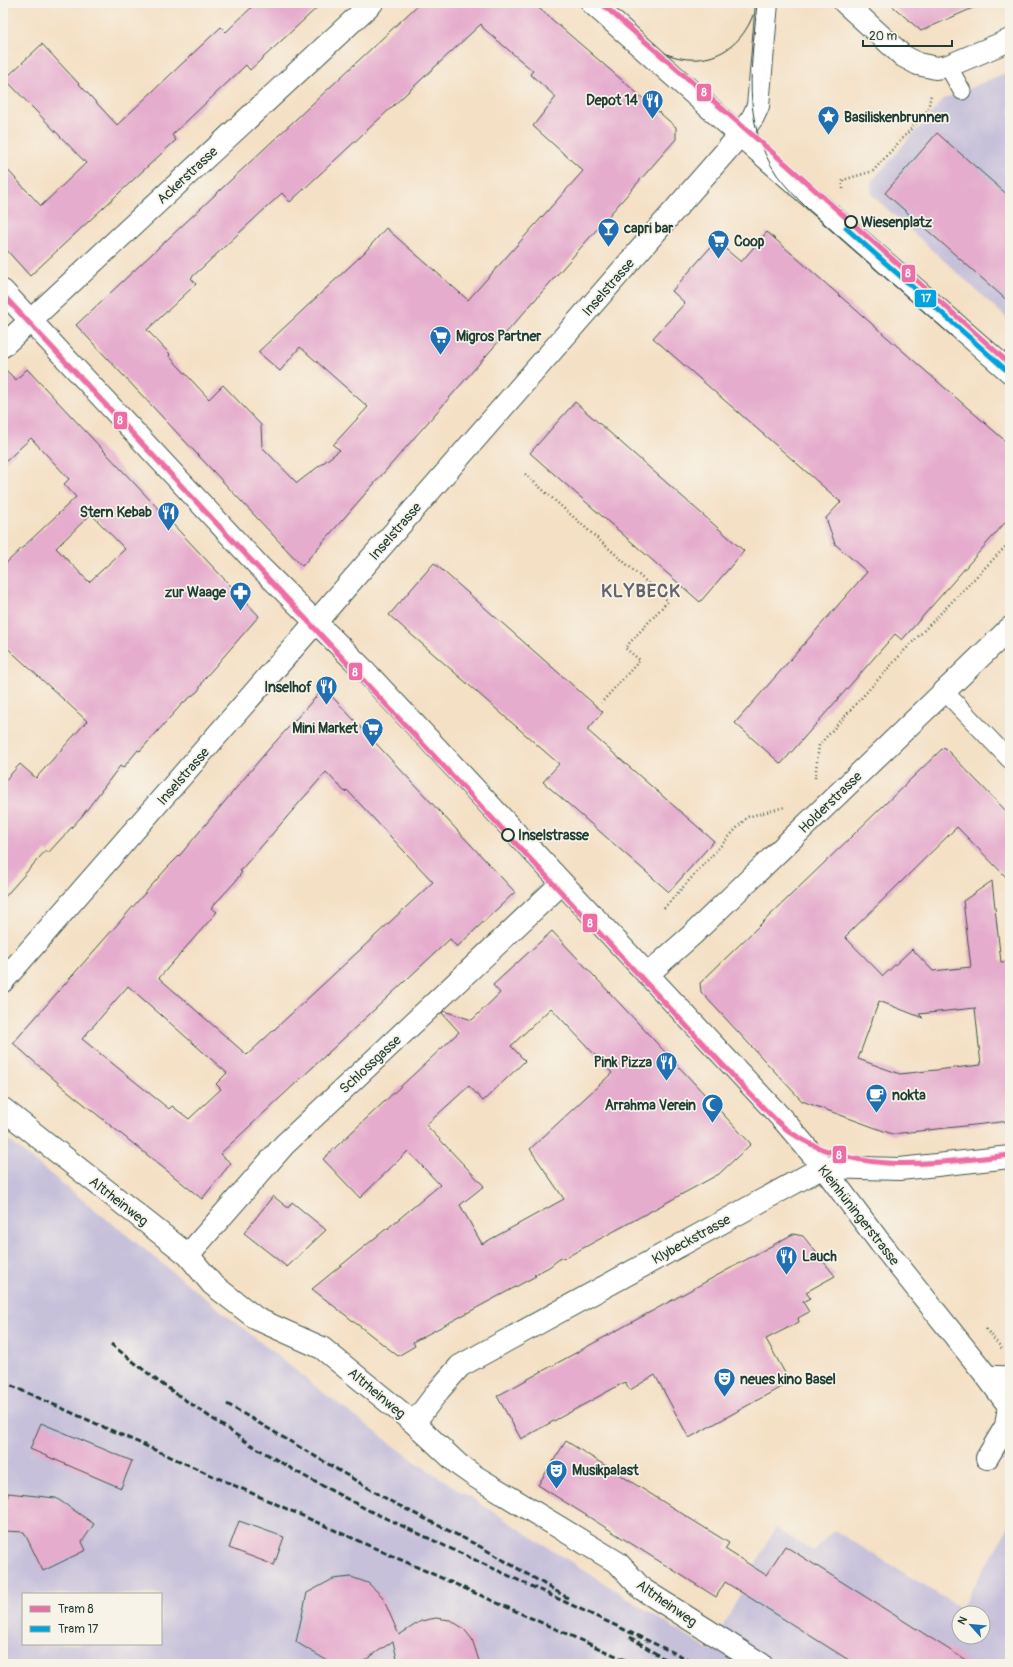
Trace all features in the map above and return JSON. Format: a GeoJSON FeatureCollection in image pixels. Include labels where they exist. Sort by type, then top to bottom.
{"type":"FeatureCollection","features":[{"type":"Feature","properties":{"kind":"street","name":"Ackerstrasse"},"geometry":{"type":"LineString","coordinates":[[3,346],[372,3]]}},
{"type":"Feature","properties":{"kind":"street"},"geometry":{"type":"LineString","coordinates":[[592,3],[740,136],[1010,372]]}},
{"type":"Feature","properties":{"kind":"street","name":"Inselstrasse"},"geometry":{"type":"LineString","coordinates":[[3,981],[740,136],[753,117],[758,106],[767,3]]}},
{"type":"Feature","properties":{"kind":"street"},"geometry":{"type":"LineString","coordinates":[[845,3],[902,56],[918,64],[942,67],[1010,40]]}},
{"type":"Feature","properties":{"kind":"street","name":"Kleinhüningerstrasse"},"geometry":{"type":"LineString","coordinates":[[3,291],[253,560],[368,674],[785,1122],[823,1167],[878,1240],[1009,1406],[1006,1426],[987,1458]]}},
{"type":"Feature","properties":{"kind":"street","name":"Holderstrasse"},"geometry":{"type":"LineString","coordinates":[[648,974],[692,935],[1010,628]]}},
{"type":"Feature","properties":{"kind":"street","name":"Schlossgasse"},"geometry":{"type":"LineString","coordinates":[[188,1255],[284,1145],[562,883]]}},
{"type":"Feature","properties":{"kind":"street","name":"Altrheinweg"},"geometry":{"type":"LineString","coordinates":[[3,1109],[188,1255],[212,1284],[257,1319],[322,1348],[414,1423],[459,1465],[476,1477],[618,1563],[642,1588],[761,1664]]}},
{"type":"Feature","properties":{"kind":"street"},"geometry":{"type":"LineString","coordinates":[[823,1167],[900,1169],[1010,1157]]}},
{"type":"Feature","properties":{"kind":"street","name":"Klybeckstrasse"},"geometry":{"type":"LineString","coordinates":[[414,1423],[439,1390],[460,1366],[823,1167]]}},
{"type":"Feature","properties":{"kind":"lane"},"geometry":{"type":"LineString","coordinates":[[942,67],[962,91]]}},
{"type":"Feature","properties":{"kind":"lane"},"geometry":{"type":"LineString","coordinates":[[944,691],[1010,760]]}},
{"type":"Feature","properties":{"kind":"lane"},"geometry":{"type":"LineString","coordinates":[[985,1374],[1010,1375]]}},
{"type":"Feature","properties":{"kind":"path"},"geometry":{"type":"LineString","coordinates":[[843,180],[872,171],[928,110],[942,67]]}},
{"type":"Feature","properties":{"kind":"path"},"geometry":{"type":"LineString","coordinates":[[525,474],[668,601],[625,648],[640,660],[601,703]]}},
{"type":"Feature","properties":{"kind":"path"},"geometry":{"type":"LineString","coordinates":[[815,785],[819,745],[902,653],[1010,542]]}},
{"type":"Feature","properties":{"kind":"path"},"geometry":{"type":"LineString","coordinates":[[664,908],[747,817],[788,806]]}},
{"type":"Feature","properties":{"kind":"shaded area"},"geometry":{"type":"Polygon","coordinates":[[[1010,71],[1010,321],[872,195],[871,182],[944,99],[1010,71]]]}},
{"type":"Feature","properties":{"kind":"shaded area"},"geometry":{"type":"Polygon","coordinates":[[[3,1136],[325,1394],[420,1465],[710,1651],[775,1528],[814,1551],[834,1530],[956,1605],[951,1605],[951,1645],[991,1645],[991,1605],[963,1605],[1010,1524],[1010,1664],[3,1664],[3,1136]]]}},
{"type":"Feature","properties":{"kind":"building"},"geometry":{"type":"Polygon","coordinates":[[[256,3],[322,3],[250,70],[246,65],[172,135],[176,140],[30,276],[3,246],[3,165],[41,206],[86,163],[5,79],[42,44],[117,125],[221,27],[226,32],[256,3]]]}},
{"type":"Feature","properties":{"kind":"building"},"geometry":{"type":"Polygon","coordinates":[[[420,3],[533,3],[676,127],[676,139],[302,566],[76,325],[420,3]],[[481,24],[290,202],[282,193],[191,278],[196,284],[147,330],[209,399],[223,385],[261,425],[262,447],[297,483],[340,450],[333,445],[368,407],[300,347],[280,371],[258,352],[363,254],[386,228],[468,300],[583,171],[533,126],[556,97],[530,74],[533,71],[483,28],[481,24]]]}},
{"type":"Feature","properties":{"kind":"building"},"geometry":{"type":"Polygon","coordinates":[[[889,3],[984,3],[921,31],[889,3]]]}},
{"type":"Feature","properties":{"kind":"building"},"geometry":{"type":"Polygon","coordinates":[[[937,133],[1010,197],[1010,303],[885,193],[937,133]]]}},
{"type":"Feature","properties":{"kind":"building"},"geometry":{"type":"Polygon","coordinates":[[[767,232],[1010,445],[1010,517],[902,640],[895,634],[781,764],[735,723],[867,572],[835,544],[826,518],[841,502],[653,338],[685,303],[672,291],[716,241],[741,262],[767,232]]]}},
{"type":"Feature","properties":{"kind":"building"},"geometry":{"type":"Polygon","coordinates":[[[3,367],[16,380],[27,369],[259,616],[205,678],[198,691],[182,704],[123,768],[120,766],[82,816],[48,853],[46,850],[3,899],[3,783],[20,764],[36,778],[87,721],[3,644],[3,566],[76,497],[64,484],[69,479],[31,438],[3,464],[3,367]],[[91,514],[56,548],[89,582],[125,549],[91,514]]]}},
{"type":"Feature","properties":{"kind":"building"},"geometry":{"type":"Polygon","coordinates":[[[575,402],[744,551],[700,602],[530,453],[575,402]]]}},
{"type":"Feature","properties":{"kind":"building"},"geometry":{"type":"Polygon","coordinates":[[[434,563],[603,712],[587,730],[714,841],[669,892],[543,782],[559,764],[389,615],[434,563]]]}},
{"type":"Feature","properties":{"kind":"building"},"geometry":{"type":"Polygon","coordinates":[[[324,688],[515,892],[457,947],[450,939],[220,1154],[231,1163],[202,1199],[64,1088],[13,1043],[180,855],[268,750],[324,688]],[[326,772],[240,871],[242,872],[235,882],[211,908],[217,912],[159,978],[247,1055],[433,882],[347,790],[345,792],[326,772]],[[128,986],[82,1039],[169,1109],[172,1106],[189,1119],[221,1089],[216,1084],[227,1073],[128,986]]]}},
{"type":"Feature","properties":{"kind":"building"},"geometry":{"type":"Polygon","coordinates":[[[944,747],[1010,815],[1010,881],[957,827],[845,937],[883,976],[912,949],[933,971],[971,967],[963,901],[992,881],[1001,962],[1010,961],[1010,1121],[892,1134],[802,1101],[701,992],[700,983],[944,747]],[[879,1001],[858,1059],[900,1074],[981,1065],[975,1008],[919,1014],[923,1018],[879,1001]]]}},
{"type":"Feature","properties":{"kind":"building"},"geometry":{"type":"Polygon","coordinates":[[[552,931],[751,1144],[719,1174],[563,1259],[562,1257],[549,1267],[534,1275],[536,1276],[413,1342],[415,1346],[398,1356],[312,1289],[386,1229],[389,1229],[388,1228],[440,1185],[408,1151],[360,1198],[323,1159],[459,1032],[442,1013],[444,1011],[472,1020],[500,993],[493,985],[552,931]],[[551,1008],[511,1046],[525,1061],[483,1101],[469,1086],[426,1125],[484,1186],[460,1205],[482,1244],[564,1199],[530,1149],[612,1073],[551,1008]]]}},
{"type":"Feature","properties":{"kind":"building"},"geometry":{"type":"Polygon","coordinates":[[[273,1196],[288,1208],[292,1202],[326,1230],[287,1267],[244,1233],[273,1196]]]}},
{"type":"Feature","properties":{"kind":"building"},"geometry":{"type":"Polygon","coordinates":[[[793,1234],[803,1236],[835,1276],[806,1292],[810,1298],[803,1302],[809,1312],[798,1318],[799,1322],[766,1339],[790,1382],[689,1438],[655,1375],[630,1390],[625,1382],[521,1439],[497,1396],[793,1234]]]}},
{"type":"Feature","properties":{"kind":"building"},"geometry":{"type":"Polygon","coordinates":[[[41,1423],[132,1461],[121,1488],[30,1449],[41,1423]]]}},
{"type":"Feature","properties":{"kind":"building"},"geometry":{"type":"Polygon","coordinates":[[[566,1441],[729,1543],[725,1549],[766,1575],[785,1546],[972,1664],[855,1664],[725,1582],[716,1597],[538,1485],[566,1441]]]}},
{"type":"Feature","properties":{"kind":"building"},"geometry":{"type":"Polygon","coordinates":[[[8,1493],[56,1498],[94,1524],[82,1542],[86,1550],[43,1571],[24,1532],[5,1531],[8,1493]]]}},
{"type":"Feature","properties":{"kind":"building"},"geometry":{"type":"Polygon","coordinates":[[[239,1521],[284,1537],[274,1565],[229,1548],[239,1521]]]}},
{"type":"Feature","properties":{"kind":"building"},"geometry":{"type":"Polygon","coordinates":[[[351,1577],[368,1583],[382,1596],[399,1635],[421,1621],[436,1618],[450,1620],[463,1628],[472,1639],[480,1664],[398,1664],[393,1641],[364,1661],[354,1664],[336,1664],[331,1663],[296,1642],[307,1593],[333,1579],[351,1577]]]}},
{"type":"Feature","properties":{"kind":"tram line","name":"8"},"geometry":{"type":"LineString","coordinates":[[601,3],[787,165],[1010,364]]}},
{"type":"Feature","properties":{"kind":"tram line"},"geometry":{"type":"LineString","coordinates":[[757,3],[751,70],[753,112],[765,154],[777,175],[808,209],[952,336]]}},
{"type":"Feature","properties":{"kind":"tram line"},"geometry":{"type":"LineString","coordinates":[[648,44],[663,53],[679,58],[694,59],[709,57],[723,52],[735,43],[745,31],[753,15]]}},
{"type":"Feature","properties":{"kind":"tram line","name":"17"},"geometry":{"type":"LineString","coordinates":[[846,228],[1005,369]]}},
{"type":"Feature","properties":{"kind":"tram line","name":"8"},"geometry":{"type":"LineString","coordinates":[[3,295],[750,1094],[785,1128],[815,1146],[842,1156],[869,1161],[925,1163],[1010,1155]]}},
{"type":"Feature","properties":{"kind":"railway"},"geometry":{"type":"LineString","coordinates":[[111,1344],[159,1382],[248,1443],[304,1476],[368,1510],[698,1664]]}},
{"type":"Feature","properties":{"kind":"railway"},"geometry":{"type":"LineString","coordinates":[[3,1382],[634,1664]]}},
{"type":"Feature","properties":{"kind":"railway"},"geometry":{"type":"LineString","coordinates":[[227,1404],[392,1502],[481,1547],[568,1598]]}},
{"type":"Feature","properties":{"kind":"railway"},"geometry":{"type":"LineString","coordinates":[[630,1637],[672,1664]]}},
{"type":"Feature","properties":{"kind":"place","name":"Depot 14"},"geometry":{"type":"Point","coordinates":[653,120]}},
{"type":"Feature","properties":{"kind":"place","name":"Basiliskenbrunnen"},"geometry":{"type":"Point","coordinates":[828,136]}},
{"type":"Feature","properties":{"kind":"place","name":"Wiesenplatz"},"geometry":{"type":"Point","coordinates":[851,222]}},
{"type":"Feature","properties":{"kind":"place","name":"capri bar"},"geometry":{"type":"Point","coordinates":[609,248]}},
{"type":"Feature","properties":{"kind":"place","name":"Coop"},"geometry":{"type":"Point","coordinates":[719,260]}},
{"type":"Feature","properties":{"kind":"place","name":"Migros Partner"},"geometry":{"type":"Point","coordinates":[441,356]}},
{"type":"Feature","properties":{"kind":"place","name":"Stern Kebab"},"geometry":{"type":"Point","coordinates":[168,532]}},
{"type":"Feature","properties":{"kind":"place","name":"zur Waage"},"geometry":{"type":"Point","coordinates":[241,612]}},
{"type":"Feature","properties":{"kind":"place","name":"Inselhof"},"geometry":{"type":"Point","coordinates":[327,706]}},
{"type":"Feature","properties":{"kind":"place","name":"Mini Market"},"geometry":{"type":"Point","coordinates":[373,748]}},
{"type":"Feature","properties":{"kind":"place","name":"Inselstrasse"},"geometry":{"type":"Point","coordinates":[508,835]}},
{"type":"Feature","properties":{"kind":"place","name":"Pink Pizza"},"geometry":{"type":"Point","coordinates":[667,1082]}},
{"type":"Feature","properties":{"kind":"place","name":"nokta"},"geometry":{"type":"Point","coordinates":[877,1114]}},
{"type":"Feature","properties":{"kind":"place","name":"Arrahma Verein"},"geometry":{"type":"Point","coordinates":[712,1124]}},
{"type":"Feature","properties":{"kind":"place","name":"Lauch"},"geometry":{"type":"Point","coordinates":[786,1276]}},
{"type":"Feature","properties":{"kind":"place","name":"neues kino Basel"},"geometry":{"type":"Point","coordinates":[724,1398]}},
{"type":"Feature","properties":{"kind":"place","name":"Musikpalast"},"geometry":{"type":"Point","coordinates":[556,1490]}},
{"type":"Feature","properties":{"kind":"district","name":"KLYBECK"},"geometry":{"type":"Point","coordinates":[641,591]}}]}
